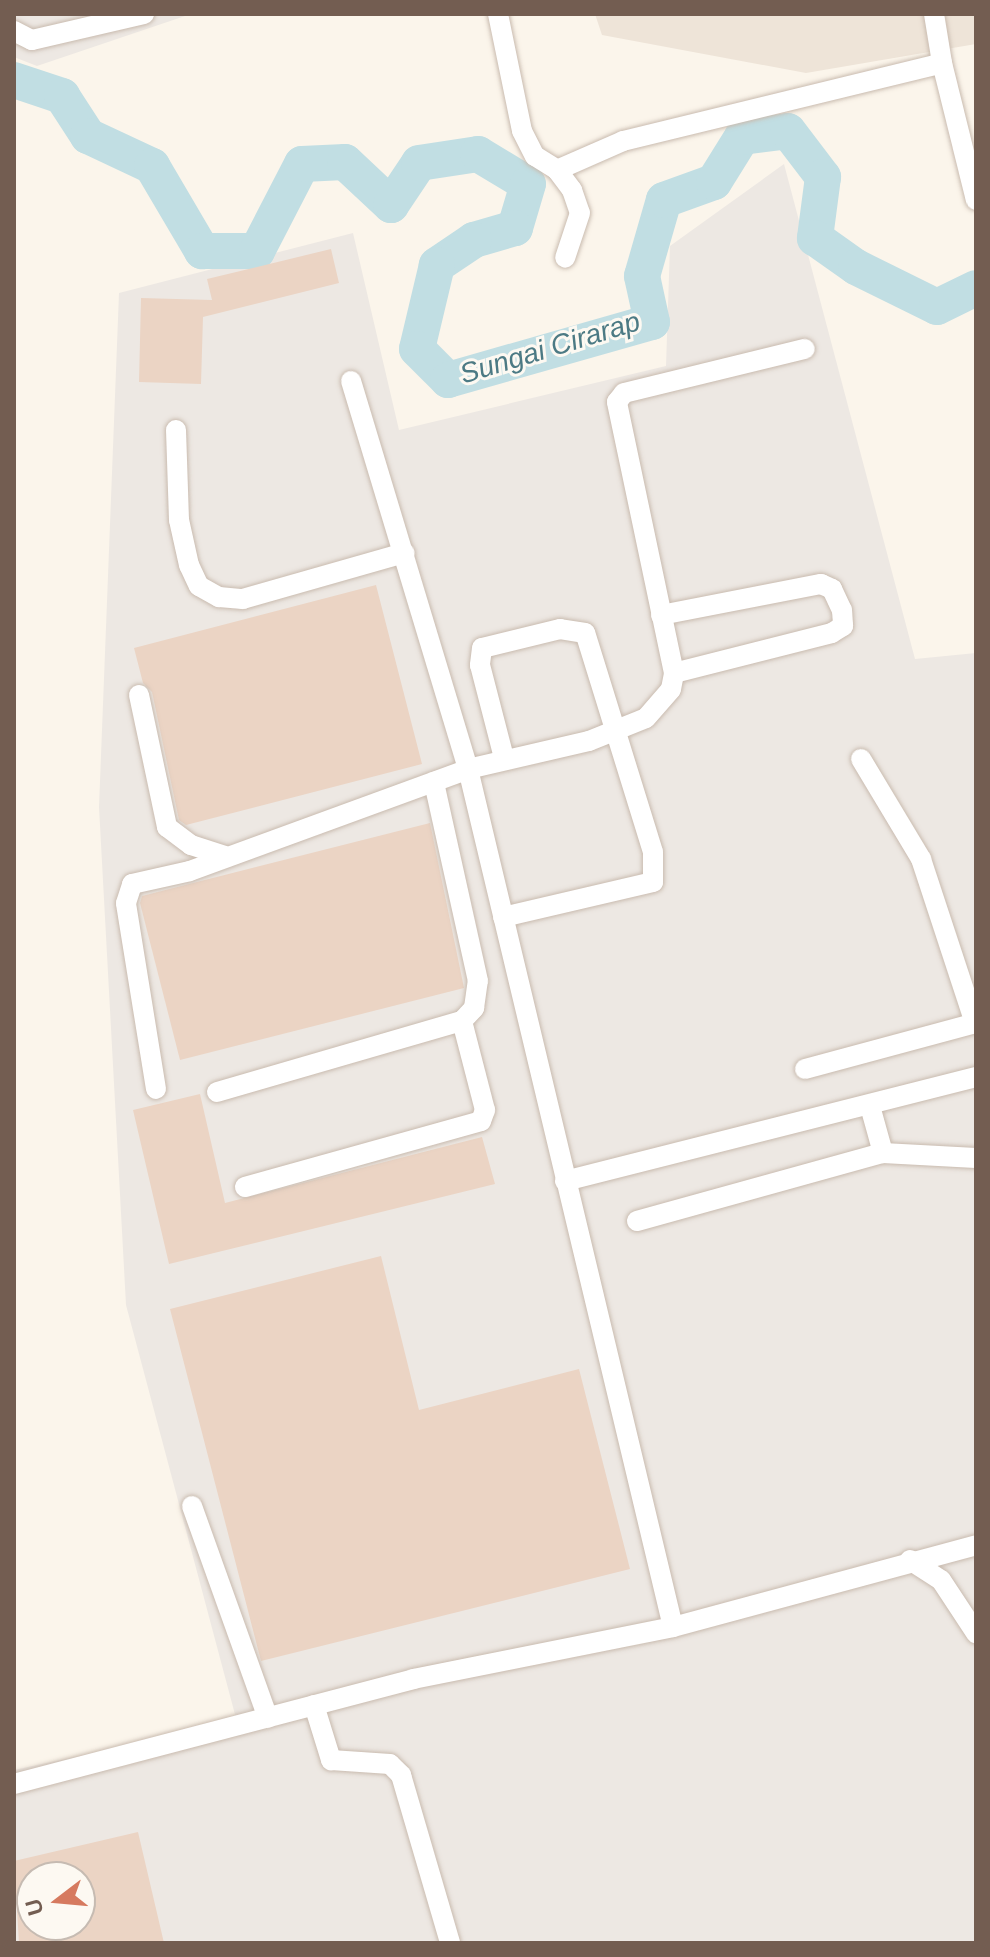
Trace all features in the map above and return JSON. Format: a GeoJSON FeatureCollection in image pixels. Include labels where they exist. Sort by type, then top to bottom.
{"type":"FeatureCollection","features":[{"type":"Feature","properties":{"kind":"street"},"geometry":{"type":"LineString","coordinates":[[14,31],[32,40],[144,14]]}},
{"type":"Feature","properties":{"kind":"street"},"geometry":{"type":"LineString","coordinates":[[498,14],[522,131],[535,156],[557,170],[580,213],[565,258]]}},
{"type":"Feature","properties":{"kind":"street"},"geometry":{"type":"LineString","coordinates":[[934,14],[942,63],[976,200]]}},
{"type":"Feature","properties":{"kind":"street"},"geometry":{"type":"LineString","coordinates":[[557,170],[623,141],[942,63]]}},
{"type":"Feature","properties":{"kind":"street"},"geometry":{"type":"LineString","coordinates":[[156,1089],[126,893],[132,884],[190,871],[468,769],[619,731],[646,718],[671,689],[674,673],[617,402],[624,393],[805,349]]}},
{"type":"Feature","properties":{"kind":"street"},"geometry":{"type":"LineString","coordinates":[[351,381],[468,769],[673,1627]]}},
{"type":"Feature","properties":{"kind":"street"},"geometry":{"type":"LineString","coordinates":[[176,430],[179,520],[189,565],[199,586],[219,597],[243,599],[405,553]]}},
{"type":"Feature","properties":{"kind":"street"},"geometry":{"type":"LineString","coordinates":[[661,615],[821,584],[832,589],[842,610],[843,626],[832,633],[674,673]]}},
{"type":"Feature","properties":{"kind":"street"},"geometry":{"type":"LineString","coordinates":[[503,917],[653,882],[653,852],[619,731],[585,633],[571,628],[488,643],[480,665],[504,758]]}},
{"type":"Feature","properties":{"kind":"street"},"geometry":{"type":"LineString","coordinates":[[139,695],[167,827],[191,845],[224,856]]}},
{"type":"Feature","properties":{"kind":"street"},"geometry":{"type":"LineString","coordinates":[[805,1069],[976,1023],[921,859],[861,759]]}},
{"type":"Feature","properties":{"kind":"street"},"geometry":{"type":"LineString","coordinates":[[217,1092],[462,1021],[474,1008],[478,981],[434,782]]}},
{"type":"Feature","properties":{"kind":"street"},"geometry":{"type":"LineString","coordinates":[[245,1187],[481,1121],[485,1110],[462,1021]]}},
{"type":"Feature","properties":{"kind":"street"},"geometry":{"type":"LineString","coordinates":[[565,1181],[976,1077]]}},
{"type":"Feature","properties":{"kind":"street"},"geometry":{"type":"LineString","coordinates":[[870,1106],[883,1153]]}},
{"type":"Feature","properties":{"kind":"street"},"geometry":{"type":"LineString","coordinates":[[637,1221],[883,1153],[976,1158]]}},
{"type":"Feature","properties":{"kind":"street"},"geometry":{"type":"LineString","coordinates":[[192,1506],[268,1718]]}},
{"type":"Feature","properties":{"kind":"street"},"geometry":{"type":"LineString","coordinates":[[14,1784],[413,1679],[673,1627],[910,1560],[976,1545]]}},
{"type":"Feature","properties":{"kind":"street"},"geometry":{"type":"LineString","coordinates":[[910,1560],[941,1580],[976,1633]]}},
{"type":"Feature","properties":{"kind":"street"},"geometry":{"type":"LineString","coordinates":[[314,1705],[331,1760],[390,1764],[401,1775],[450,1943]]}},
{"type":"Feature","properties":{"kind":"shaded area"},"geometry":{"type":"Polygon","coordinates":[[[14,14],[191,14],[37,66],[14,57],[14,14]]]}},
{"type":"Feature","properties":{"kind":"shaded area"},"geometry":{"type":"Polygon","coordinates":[[[595,14],[976,14],[976,44],[806,73],[602,35],[595,14]]]}},
{"type":"Feature","properties":{"kind":"shaded area"},"geometry":{"type":"Polygon","coordinates":[[[784,164],[915,659],[976,653],[976,1943],[14,1943],[14,1770],[237,1722],[126,1305],[99,807],[119,293],[353,233],[399,430],[666,366],[670,246],[784,164]]]}},
{"type":"Feature","properties":{"kind":"building"},"geometry":{"type":"Polygon","coordinates":[[[331,249],[339,283],[203,317],[201,384],[139,382],[141,298],[212,300],[207,279],[331,249]]]}},
{"type":"Feature","properties":{"kind":"building"},"geometry":{"type":"Polygon","coordinates":[[[376,585],[422,764],[186,825],[179,820],[152,692],[143,683],[134,648],[376,585]]]}},
{"type":"Feature","properties":{"kind":"building"},"geometry":{"type":"Polygon","coordinates":[[[430,823],[464,988],[180,1060],[140,903],[142,896],[430,823]]]}},
{"type":"Feature","properties":{"kind":"building"},"geometry":{"type":"Polygon","coordinates":[[[200,1094],[225,1203],[482,1137],[495,1184],[169,1264],[133,1110],[200,1094]]]}},
{"type":"Feature","properties":{"kind":"building"},"geometry":{"type":"Polygon","coordinates":[[[381,1256],[419,1410],[579,1369],[630,1569],[261,1661],[170,1309],[381,1256]]]}},
{"type":"Feature","properties":{"kind":"building"},"geometry":{"type":"Polygon","coordinates":[[[138,1832],[164,1943],[19,1943],[96,1941],[96,1861],[16,1861],[16,1894],[14,1861],[138,1832]]]}},
{"type":"Feature","properties":{"kind":"waterway","name":"Sungai Cirarap"},"geometry":{"type":"LineString","coordinates":[[14,80],[62,96],[88,136],[152,166],[202,251],[257,251],[302,164],[345,162],[391,205],[419,163],[478,154],[528,184],[515,228],[474,240],[437,265],[417,349],[448,380],[652,322],[642,276],[664,200],[714,182],[742,137],[788,131],[823,177],[815,238],[856,267],[937,307],[976,288]]}}]}
